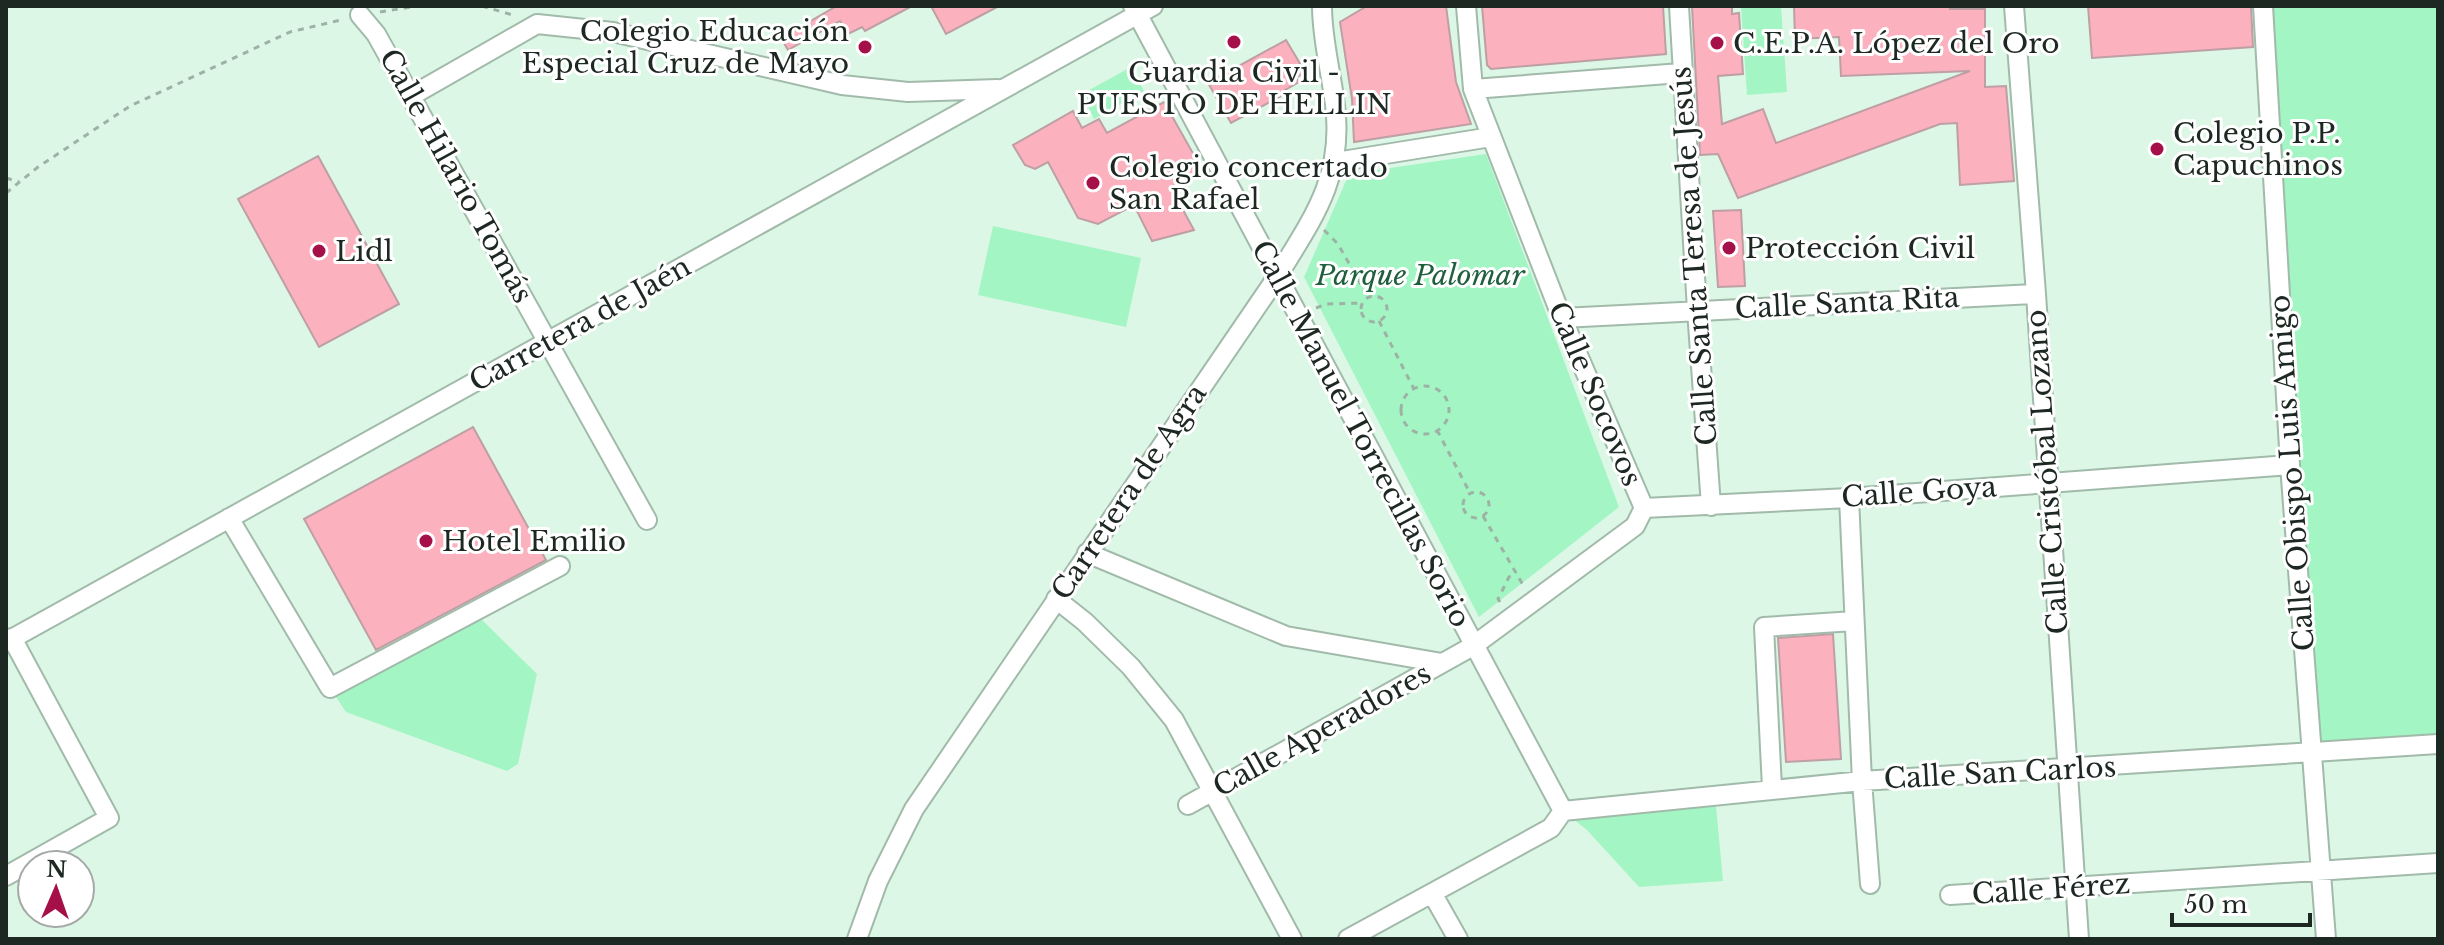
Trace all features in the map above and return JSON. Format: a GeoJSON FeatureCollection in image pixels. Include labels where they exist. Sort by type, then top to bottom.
{"type":"FeatureCollection","features":[{"type":"Feature","properties":{"kind":"street","name":"Carretera de Agra"},"geometry":{"type":"LineString","coordinates":[[1310,6],[1322,30]]}},
{"type":"Feature","properties":{"kind":"street","name":"Carretera de Agra"},"geometry":{"type":"LineString","coordinates":[[862,936],[878,881],[914,809],[1277,277],[1313,218],[1336,162],[1335,106],[1322,30],[1322,6]]}},
{"type":"Feature","properties":{"kind":"street"},"geometry":{"type":"LineString","coordinates":[[1322,30],[1335,6]]}},
{"type":"Feature","properties":{"kind":"street","name":"Calle Socovos"},"geometry":{"type":"LineString","coordinates":[[1466,6],[1473,89],[1562,318],[1644,508]]}},
{"type":"Feature","properties":{"kind":"street","name":"Calle Santa Teresa de Jesús"},"geometry":{"type":"LineString","coordinates":[[1679,6],[1711,506]]}},
{"type":"Feature","properties":{"kind":"street","name":"Calle Cristóbal Lozano"},"geometry":{"type":"LineString","coordinates":[[2014,6],[2079,939]]}},
{"type":"Feature","properties":{"kind":"street","name":"Calle Obispo Luis Amigo"},"geometry":{"type":"LineString","coordinates":[[2263,6],[2290,465],[2326,939]]}},
{"type":"Feature","properties":{"kind":"street","name":"Carretera de Jaén"},"geometry":{"type":"LineString","coordinates":[[9,640],[1004,89],[1142,9]]}},
{"type":"Feature","properties":{"kind":"street","name":"Calle Manuel Torrecillas Sorio"},"geometry":{"type":"LineString","coordinates":[[1142,9],[1277,277],[1563,811]]}},
{"type":"Feature","properties":{"kind":"street","name":"Calle Hilario Tomás"},"geometry":{"type":"LineString","coordinates":[[360,15],[376,34],[647,520]]}},
{"type":"Feature","properties":{"kind":"street"},"geometry":{"type":"LineString","coordinates":[[411,96],[537,24],[613,32],[842,85],[908,92],[1004,89]]}},
{"type":"Feature","properties":{"kind":"street"},"geometry":{"type":"LineString","coordinates":[[1473,89],[1681,73]]}},
{"type":"Feature","properties":{"kind":"street"},"geometry":{"type":"LineString","coordinates":[[1336,162],[1491,137]]}},
{"type":"Feature","properties":{"kind":"street","name":"Calle Santa Rita"},"geometry":{"type":"LineString","coordinates":[[1562,318],[2036,294]]}},
{"type":"Feature","properties":{"kind":"street","name":"Calle Goya"},"geometry":{"type":"LineString","coordinates":[[1644,508],[1849,498],[2290,465]]}},
{"type":"Feature","properties":{"kind":"street"},"geometry":{"type":"LineString","coordinates":[[1849,498],[1870,884]]}},
{"type":"Feature","properties":{"kind":"street","name":"Calle Aperadores"},"geometry":{"type":"LineString","coordinates":[[1188,805],[1473,646],[1635,526],[1644,508]]}},
{"type":"Feature","properties":{"kind":"street"},"geometry":{"type":"LineString","coordinates":[[229,518],[330,688],[560,566]]}},
{"type":"Feature","properties":{"kind":"street"},"geometry":{"type":"LineString","coordinates":[[1087,553],[1286,636],[1442,663]]}},
{"type":"Feature","properties":{"kind":"street"},"geometry":{"type":"LineString","coordinates":[[1056,599],[1085,622],[1131,667],[1174,720],[1292,939]]}},
{"type":"Feature","properties":{"kind":"street"},"geometry":{"type":"LineString","coordinates":[[1772,788],[1764,627],[1854,621]]}},
{"type":"Feature","properties":{"kind":"street"},"geometry":{"type":"LineString","coordinates":[[6,876],[109,818],[9,640]]}},
{"type":"Feature","properties":{"kind":"street","name":"Calle San Carlos"},"geometry":{"type":"LineString","coordinates":[[1563,811],[1862,781],[2438,744]]}},
{"type":"Feature","properties":{"kind":"street"},"geometry":{"type":"LineString","coordinates":[[1348,939],[1551,828],[1563,811]]}},
{"type":"Feature","properties":{"kind":"street","name":"Calle Férez"},"geometry":{"type":"LineString","coordinates":[[1950,895],[2438,863]]}},
{"type":"Feature","properties":{"kind":"street"},"geometry":{"type":"LineString","coordinates":[[1432,893],[1458,939]]}},
{"type":"Feature","properties":{"kind":"path"},"geometry":{"type":"LineString","coordinates":[[6,193],[130,106],[290,32],[360,15],[417,6]]}},
{"type":"Feature","properties":{"kind":"path"},"geometry":{"type":"LineString","coordinates":[[482,6],[537,24]]}},
{"type":"Feature","properties":{"kind":"path"},"geometry":{"type":"LineString","coordinates":[[6,178],[19,182]]}},
{"type":"Feature","properties":{"kind":"path"},"geometry":{"type":"LineString","coordinates":[[1313,218],[1338,244],[1368,297]]}},
{"type":"Feature","properties":{"kind":"path"},"geometry":{"type":"LineString","coordinates":[[1368,297],[1380,298],[1386,305],[1386,313],[1379,321],[1364,318],[1362,303],[1368,297]]}},
{"type":"Feature","properties":{"kind":"path"},"geometry":{"type":"LineString","coordinates":[[1298,316],[1326,304],[1362,303]]}},
{"type":"Feature","properties":{"kind":"path"},"geometry":{"type":"LineString","coordinates":[[1379,321],[1414,389]]}},
{"type":"Feature","properties":{"kind":"path"},"geometry":{"type":"LineString","coordinates":[[1433,387],[1445,397],[1449,413],[1437,430],[1419,433],[1406,424],[1401,410],[1402,402],[1414,389],[1433,387]]}},
{"type":"Feature","properties":{"kind":"path"},"geometry":{"type":"LineString","coordinates":[[1437,430],[1470,493]]}},
{"type":"Feature","properties":{"kind":"path"},"geometry":{"type":"LineString","coordinates":[[1470,493],[1483,493],[1488,500],[1489,509],[1483,516],[1470,516],[1464,510],[1464,498],[1470,493]]}},
{"type":"Feature","properties":{"kind":"path"},"geometry":{"type":"LineString","coordinates":[[1483,516],[1532,601]]}},
{"type":"Feature","properties":{"kind":"path"},"geometry":{"type":"LineString","coordinates":[[1511,617],[1498,599],[1509,577],[1516,573]]}},
{"type":"Feature","properties":{"kind":"green space"},"geometry":{"type":"Polygon","coordinates":[[[1741,6],[1781,6],[1787,92],[1747,95],[1741,6]]]}},
{"type":"Feature","properties":{"kind":"green space"},"geometry":{"type":"Polygon","coordinates":[[[2263,6],[2438,6],[2438,744],[2312,753],[2263,6]]]}},
{"type":"Feature","properties":{"kind":"green space"},"geometry":{"type":"Polygon","coordinates":[[[1131,67],[1144,91],[1094,119],[1082,94],[1131,67]]]}},
{"type":"Feature","properties":{"kind":"green space","name":"Parque Palomar"},"geometry":{"type":"Polygon","coordinates":[[[1486,154],[1619,507],[1479,617],[1304,277],[1349,174],[1486,154]]]}},
{"type":"Feature","properties":{"kind":"green space"},"geometry":{"type":"Polygon","coordinates":[[[993,226],[1141,258],[1126,327],[978,295],[993,226]]]}},
{"type":"Feature","properties":{"kind":"green space"},"geometry":{"type":"Polygon","coordinates":[[[474,612],[537,674],[518,764],[507,771],[346,712],[330,688],[474,612]]]}},
{"type":"Feature","properties":{"kind":"green space"},"geometry":{"type":"Polygon","coordinates":[[[1715,796],[1723,881],[1639,887],[1587,830],[1563,811],[1715,796]]]}},
{"type":"Feature","properties":{"kind":"building"},"geometry":{"type":"Polygon","coordinates":[[[831,6],[912,6],[865,31],[862,27],[848,34],[840,21],[788,50],[781,38],[833,8],[831,6]]]}},
{"type":"Feature","properties":{"kind":"building"},"geometry":{"type":"Polygon","coordinates":[[[931,6],[999,6],[946,34],[931,6]]]}},
{"type":"Feature","properties":{"kind":"building"},"geometry":{"type":"Polygon","coordinates":[[[1367,6],[1446,6],[1456,82],[1471,124],[1354,142],[1352,99],[1340,22],[1367,6]]]}},
{"type":"Feature","properties":{"kind":"building"},"geometry":{"type":"Polygon","coordinates":[[[1482,6],[1663,6],[1666,54],[1491,69],[1487,65],[1482,6]]]}},
{"type":"Feature","properties":{"kind":"building"},"geometry":{"type":"Polygon","coordinates":[[[1692,6],[1732,6],[1732,14],[1739,13],[1743,74],[1718,76],[1722,124],[1763,109],[1776,143],[1970,71],[1841,76],[1839,37],[1795,39],[1794,6],[1950,6],[1950,9],[1985,9],[1985,87],[2006,86],[2014,181],[1960,185],[1957,123],[1940,124],[1738,198],[1718,154],[1700,155],[1692,6]]]}},
{"type":"Feature","properties":{"kind":"building"},"geometry":{"type":"Polygon","coordinates":[[[2088,6],[2251,6],[2253,47],[2092,58],[2088,6]]]}},
{"type":"Feature","properties":{"kind":"building"},"geometry":{"type":"Polygon","coordinates":[[[1286,40],[1305,72],[1296,78],[1299,82],[1280,93],[1281,96],[1231,123],[1208,83],[1286,40]]]}},
{"type":"Feature","properties":{"kind":"building"},"geometry":{"type":"Polygon","coordinates":[[[1164,102],[1203,171],[1171,188],[1194,230],[1152,241],[1134,205],[1098,224],[1078,218],[1048,162],[1035,169],[1025,165],[1013,145],[1073,111],[1082,128],[1099,119],[1107,133],[1164,102]]]}},
{"type":"Feature","properties":{"kind":"building","name":"Lidl"},"geometry":{"type":"Polygon","coordinates":[[[318,156],[399,304],[319,347],[238,199],[318,156]]]}},
{"type":"Feature","properties":{"kind":"building","name":"Protección Civil"},"geometry":{"type":"Polygon","coordinates":[[[1741,210],[1745,286],[1718,287],[1713,211],[1741,210]]]}},
{"type":"Feature","properties":{"kind":"building","name":"Hotel Emilio"},"geometry":{"type":"Polygon","coordinates":[[[473,427],[546,560],[376,650],[304,519],[473,427]]]}},
{"type":"Feature","properties":{"kind":"building"},"geometry":{"type":"Polygon","coordinates":[[[1833,634],[1841,759],[1786,762],[1778,638],[1833,634]]]}},
{"type":"Feature","properties":{"kind":"place","name":"Guardia Civil - PUESTO DE HELLIN"},"geometry":{"type":"Point","coordinates":[1234,42]}},
{"type":"Feature","properties":{"kind":"place","name":"C.E.P.A. López del Oro"},"geometry":{"type":"Point","coordinates":[1717,43]}},
{"type":"Feature","properties":{"kind":"place","name":"Colegio Educación Especial Cruz de Mayo"},"geometry":{"type":"Point","coordinates":[865,47]}},
{"type":"Feature","properties":{"kind":"place","name":"Colegio P.P. Capuchinos"},"geometry":{"type":"Point","coordinates":[2157,149]}},
{"type":"Feature","properties":{"kind":"place","name":"Colegio concertado San Rafael"},"geometry":{"type":"Point","coordinates":[1093,183]}},
{"type":"Feature","properties":{"kind":"place","name":"Protección Civil"},"geometry":{"type":"Point","coordinates":[1729,248]}},
{"type":"Feature","properties":{"kind":"place","name":"Lidl"},"geometry":{"type":"Point","coordinates":[319,251]}},
{"type":"Feature","properties":{"kind":"place","name":"Hotel Emilio"},"geometry":{"type":"Point","coordinates":[426,541]}}]}
